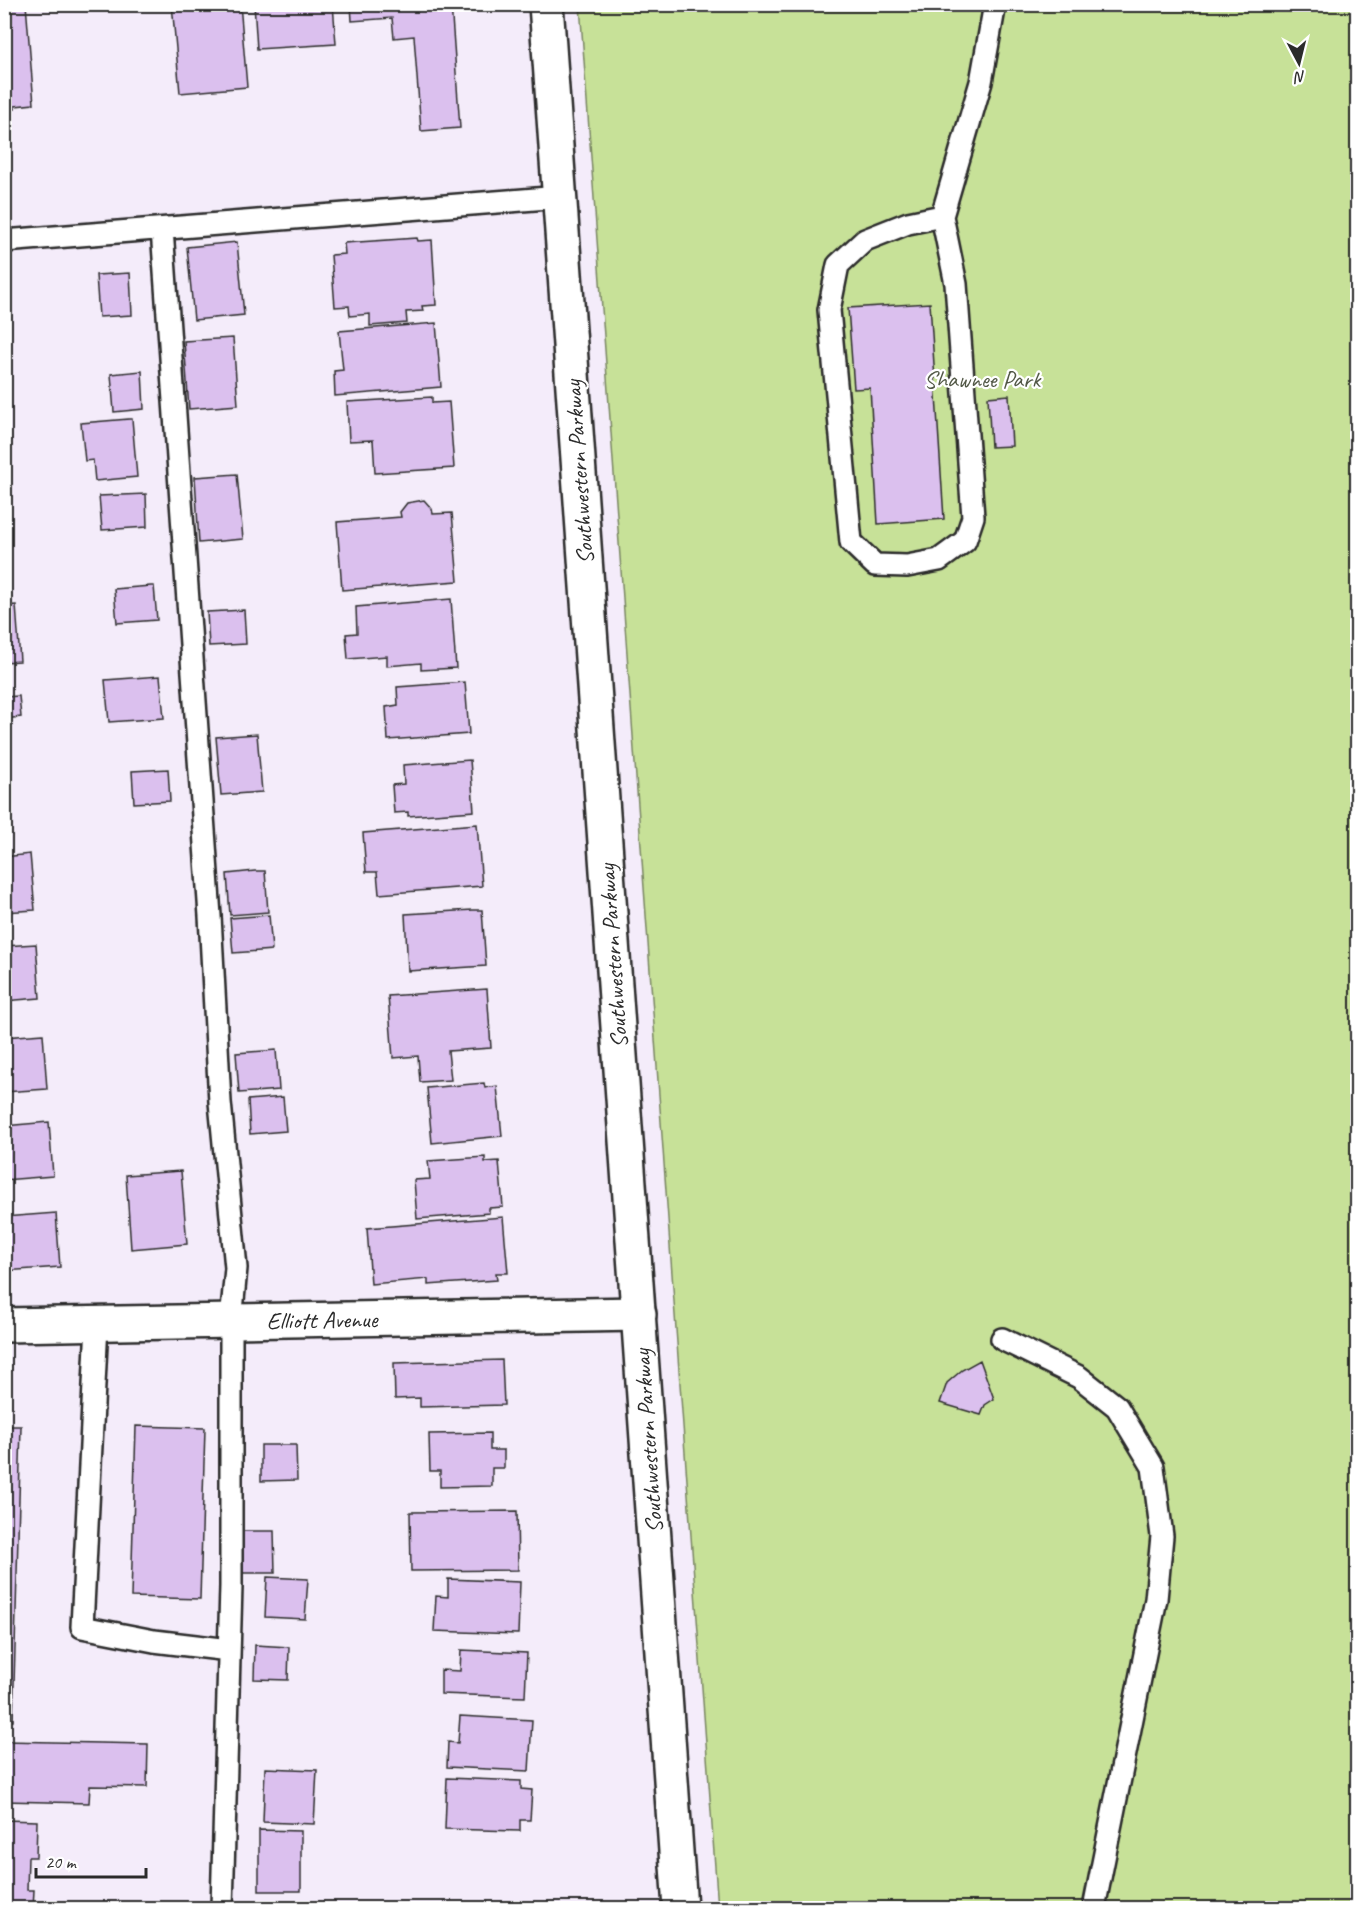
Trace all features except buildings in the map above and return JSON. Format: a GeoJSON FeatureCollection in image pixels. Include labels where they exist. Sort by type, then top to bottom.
{"type":"FeatureCollection","features":[{"type":"Feature","properties":{"kind":"street","name":"Southwestern Parkway"},"geometry":{"type":"LineString","coordinates":[[546,4],[680,1908]]}},
{"type":"Feature","properties":{"kind":"street","name":"Elliott Avenue"},"geometry":{"type":"LineString","coordinates":[[4,1325],[639,1314]]}},
{"type":"Feature","properties":{"kind":"lane"},"geometry":{"type":"LineString","coordinates":[[942,216],[908,223],[865,240],[838,265],[829,310],[851,542],[875,565],[907,566],[939,560],[965,541],[973,517],[956,284],[942,216],[981,82],[995,4]]}},
{"type":"Feature","properties":{"kind":"lane"},"geometry":{"type":"LineString","coordinates":[[4,241],[560,197]]}},
{"type":"Feature","properties":{"kind":"lane"},"geometry":{"type":"LineString","coordinates":[[162,229],[177,417],[220,1102],[237,1268],[231,1322],[231,1586],[222,1908]]}},
{"type":"Feature","properties":{"kind":"lane"},"geometry":{"type":"LineString","coordinates":[[97,1324],[82,1627],[154,1641],[229,1650]]}},
{"type":"Feature","properties":{"kind":"lane"},"geometry":{"type":"LineString","coordinates":[[1002,1339],[1079,1377],[1117,1407],[1153,1467],[1162,1536],[1156,1599],[1094,1908]]}},
{"type":"Feature","properties":{"kind":"green space","name":"Shawnee Park"},"geometry":{"type":"Polygon","coordinates":[[[580,5],[1357,5],[1357,1908],[718,1908],[580,5]]]}}]}
